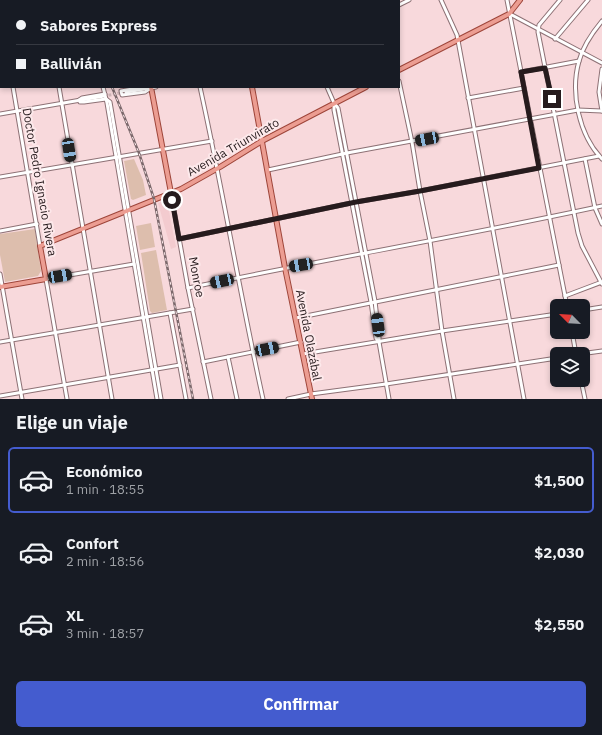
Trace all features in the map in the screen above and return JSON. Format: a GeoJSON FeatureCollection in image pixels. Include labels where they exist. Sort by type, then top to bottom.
{"type":"FeatureCollection","features":[{"type":"Feature","properties":{"kind":"main road"},"geometry":{"type":"LineString","coordinates":[[400,70],[509,14],[520,0]]}},
{"type":"Feature","properties":{"kind":"main road","name":"Monroe"},"geometry":{"type":"LineString","coordinates":[[151,88],[171,192]]}},
{"type":"Feature","properties":{"kind":"main road","name":"Avenida Olazábal"},"geometry":{"type":"LineString","coordinates":[[252,88],[312,397]]}},
{"type":"Feature","properties":{"kind":"main road","name":"Avenida Triunvirato"},"geometry":{"type":"LineString","coordinates":[[40,246],[181,189],[262,141],[364,88]]}},
{"type":"Feature","properties":{"kind":"main road","name":"Doctor Pedro Ignacio Rivera"},"geometry":{"type":"LineString","coordinates":[[40,246],[46,279]]}},
{"type":"Feature","properties":{"kind":"main road"},"geometry":{"type":"LineString","coordinates":[[1,286],[46,279]]}},
{"type":"Feature","properties":{"kind":"street"},"geometry":{"type":"LineString","coordinates":[[400,4],[409,0]]}},
{"type":"Feature","properties":{"kind":"street"},"geometry":{"type":"LineString","coordinates":[[441,0],[457,35],[524,399]]}},
{"type":"Feature","properties":{"kind":"street"},"geometry":{"type":"LineString","coordinates":[[507,0],[566,299]]}},
{"type":"Feature","properties":{"kind":"street"},"geometry":{"type":"LineString","coordinates":[[560,0],[540,23],[538,30],[579,238],[602,283],[565,296]]}},
{"type":"Feature","properties":{"kind":"street"},"geometry":{"type":"LineString","coordinates":[[555,39],[588,0]]}},
{"type":"Feature","properties":{"kind":"street"},"geometry":{"type":"LineString","coordinates":[[509,14],[602,63]]}},
{"type":"Feature","properties":{"kind":"street"},"geometry":{"type":"LineString","coordinates":[[179,239],[354,202],[420,191],[585,159],[601,158],[587,136],[578,110],[576,79],[582,52],[602,21]]}},
{"type":"Feature","properties":{"kind":"street"},"geometry":{"type":"LineString","coordinates":[[521,72],[579,61]]}},
{"type":"Feature","properties":{"kind":"street"},"geometry":{"type":"LineString","coordinates":[[268,170],[347,153],[555,114],[578,110],[602,111],[600,80],[602,69]]}},
{"type":"Feature","properties":{"kind":"street"},"geometry":{"type":"LineString","coordinates":[[400,86],[430,241],[442,331],[454,399]]}},
{"type":"Feature","properties":{"kind":"street","name":"Doctor Pedro Ignacio Rivera"},"geometry":{"type":"LineString","coordinates":[[13,88],[40,246]]}},
{"type":"Feature","properties":{"kind":"street"},"geometry":{"type":"LineString","coordinates":[[59,88],[89,271],[112,399]]}},
{"type":"Feature","properties":{"kind":"street"},"geometry":{"type":"LineString","coordinates":[[103,88],[117,157],[154,370],[161,399]]}},
{"type":"Feature","properties":{"kind":"street"},"geometry":{"type":"LineString","coordinates":[[138,88],[121,91],[122,95],[145,92],[150,88]]}},
{"type":"Feature","properties":{"kind":"street"},"geometry":{"type":"LineString","coordinates":[[126,92],[146,88]]}},
{"type":"Feature","properties":{"kind":"street"},"geometry":{"type":"LineString","coordinates":[[200,88],[212,141],[252,352],[263,399]]}},
{"type":"Feature","properties":{"kind":"street"},"geometry":{"type":"LineString","coordinates":[[327,88],[334,103],[338,108],[347,153],[363,254],[373,302],[376,338],[379,342],[389,399]]}},
{"type":"Feature","properties":{"kind":"street"},"geometry":{"type":"LineString","coordinates":[[468,98],[524,88]]}},
{"type":"Feature","properties":{"kind":"street"},"geometry":{"type":"LineString","coordinates":[[0,114],[77,101],[82,98],[105,96]]}},
{"type":"Feature","properties":{"kind":"street"},"geometry":{"type":"LineString","coordinates":[[334,103],[334,110],[354,202]]}},
{"type":"Feature","properties":{"kind":"street"},"geometry":{"type":"LineString","coordinates":[[0,177],[212,141]]}},
{"type":"Feature","properties":{"kind":"street"},"geometry":{"type":"LineString","coordinates":[[585,159],[595,208],[602,224]]}},
{"type":"Feature","properties":{"kind":"street","name":"Monroe"},"geometry":{"type":"LineString","coordinates":[[171,192],[188,288],[211,399]]}},
{"type":"Feature","properties":{"kind":"street"},"geometry":{"type":"LineString","coordinates":[[188,288],[602,206]]}},
{"type":"Feature","properties":{"kind":"street"},"geometry":{"type":"LineString","coordinates":[[0,231],[36,224]]}},
{"type":"Feature","properties":{"kind":"street"},"geometry":{"type":"LineString","coordinates":[[46,279],[135,264]]}},
{"type":"Feature","properties":{"kind":"street"},"geometry":{"type":"LineString","coordinates":[[296,318],[558,265]]}},
{"type":"Feature","properties":{"kind":"street"},"geometry":{"type":"LineString","coordinates":[[0,274],[22,399]]}},
{"type":"Feature","properties":{"kind":"street","name":"Doctor Pedro Ignacio Rivera"},"geometry":{"type":"LineString","coordinates":[[46,279],[67,399]]}},
{"type":"Feature","properties":{"kind":"street"},"geometry":{"type":"LineString","coordinates":[[590,309],[602,307]]}},
{"type":"Feature","properties":{"kind":"street"},"geometry":{"type":"LineString","coordinates":[[0,342],[193,309]]}},
{"type":"Feature","properties":{"kind":"street"},"geometry":{"type":"LineString","coordinates":[[170,313],[186,399]]}},
{"type":"Feature","properties":{"kind":"street"},"geometry":{"type":"LineString","coordinates":[[303,354],[550,315]]}},
{"type":"Feature","properties":{"kind":"street"},"geometry":{"type":"LineString","coordinates":[[203,362],[301,342]]}},
{"type":"Feature","properties":{"kind":"street"},"geometry":{"type":"LineString","coordinates":[[590,352],[602,350]]}},
{"type":"Feature","properties":{"kind":"street"},"geometry":{"type":"LineString","coordinates":[[228,357],[237,399]]}},
{"type":"Feature","properties":{"kind":"street"},"geometry":{"type":"LineString","coordinates":[[288,399],[312,397],[550,359]]}},
{"type":"Feature","properties":{"kind":"street"},"geometry":{"type":"LineString","coordinates":[[0,396],[180,365]]}},
{"type":"Feature","properties":{"kind":"street"},"geometry":{"type":"LineString","coordinates":[[154,370],[157,399]]}},
{"type":"Feature","properties":{"kind":"street"},"geometry":{"type":"LineString","coordinates":[[582,387],[585,399]]}},
{"type":"Feature","properties":{"kind":"shaded area"},"geometry":{"type":"Polygon","coordinates":[[[334,103],[338,108],[375,301],[379,342],[376,338],[334,103]]]}},
{"type":"Feature","properties":{"kind":"shaded area"},"geometry":{"type":"Polygon","coordinates":[[[134,159],[143,180],[146,195],[133,200],[131,199],[124,161],[134,159]]]}},
{"type":"Feature","properties":{"kind":"shaded area"},"geometry":{"type":"Polygon","coordinates":[[[165,200],[167,201],[176,247],[171,249],[158,203],[165,200]]]}},
{"type":"Feature","properties":{"kind":"shaded area"},"geometry":{"type":"Polygon","coordinates":[[[151,223],[155,247],[140,250],[136,226],[151,223]]]}},
{"type":"Feature","properties":{"kind":"shaded area"},"geometry":{"type":"Polygon","coordinates":[[[35,229],[41,271],[38,276],[5,282],[0,255],[0,234],[35,229]]]}},
{"type":"Feature","properties":{"kind":"shaded area"},"geometry":{"type":"Polygon","coordinates":[[[156,250],[167,310],[152,313],[150,311],[141,253],[156,250]]]}},
{"type":"Feature","properties":{"kind":"tunnel"},"geometry":{"type":"LineString","coordinates":[[104,96],[126,92]]}},
{"type":"Feature","properties":{"kind":"railway"},"geometry":{"type":"LineString","coordinates":[[112,88],[139,153],[154,199],[193,399]]}},
{"type":"Feature","properties":{"kind":"route"},"geometry":{"type":"LineString","coordinates":[[172,200],[179,239],[356,202],[539,168],[521,72],[545,68],[552,99]]}}]}
